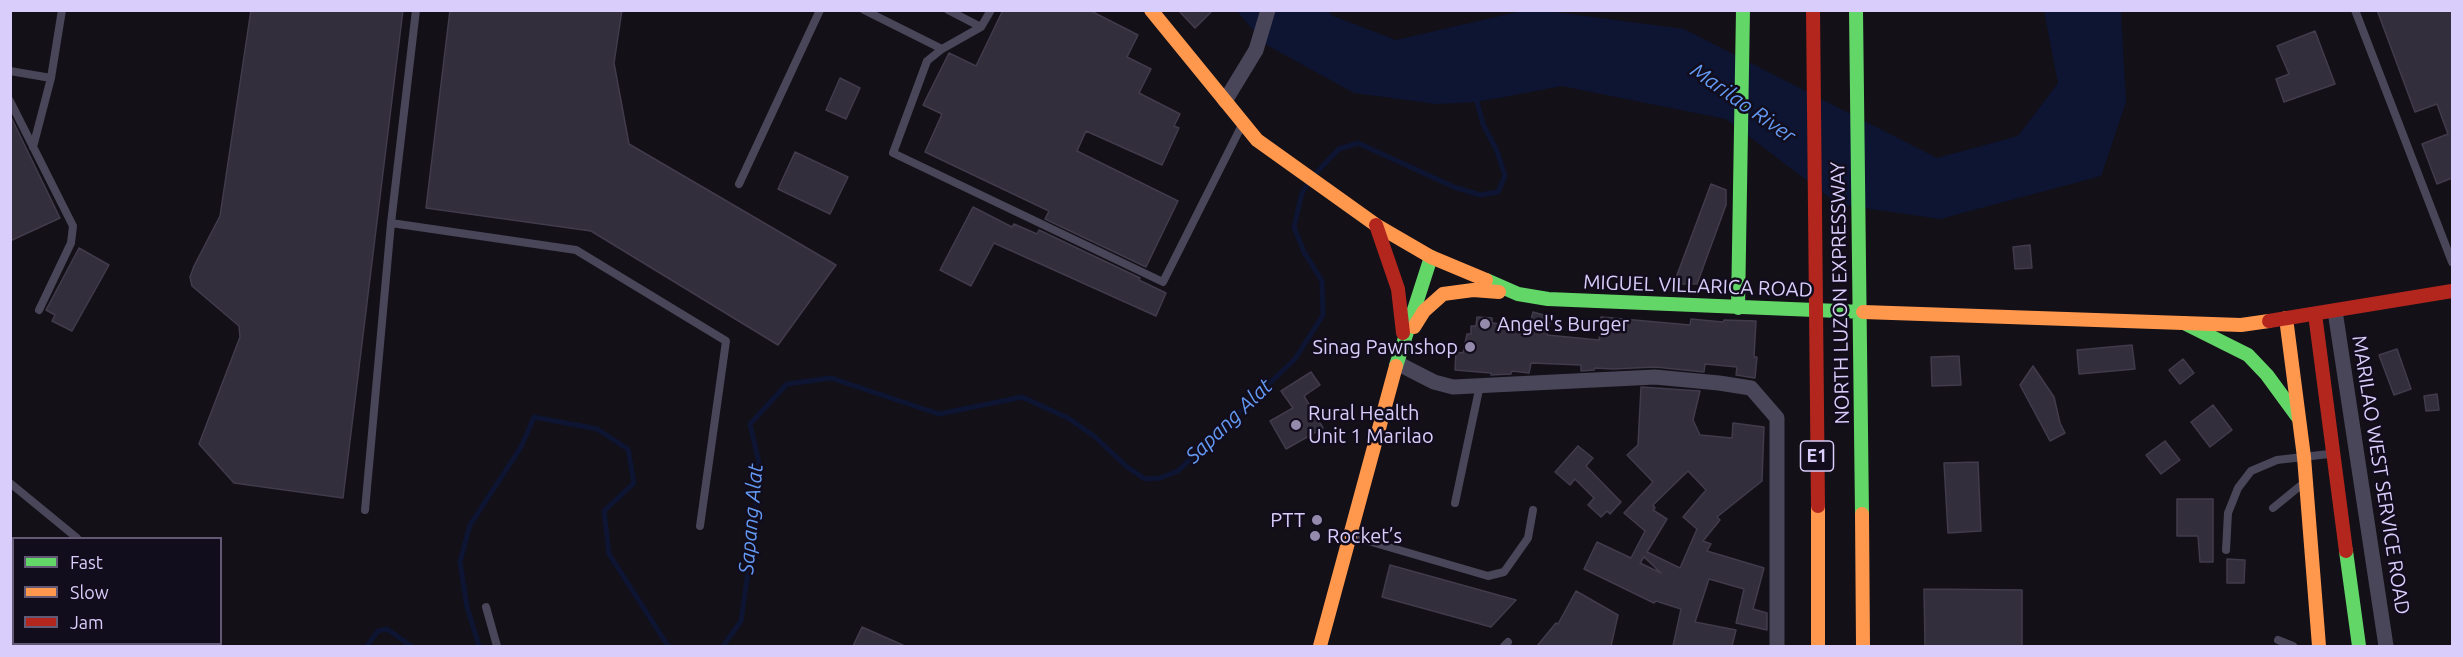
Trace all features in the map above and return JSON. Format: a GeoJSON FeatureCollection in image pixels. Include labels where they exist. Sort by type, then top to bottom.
{"type":"FeatureCollection","features":[{"type":"Feature","properties":{"kind":"main road","name":"MIGUEL VILLARICA ROAD"},"geometry":{"type":"LineString","coordinates":[[1151,10],[1257,140],[1376,225],[1431,257],[1518,294],[1548,299],[1738,308],[2241,325],[2452,291]]}},
{"type":"Feature","properties":{"kind":"main road"},"geometry":{"type":"LineString","coordinates":[[1738,308],[1743,10]]}},
{"type":"Feature","properties":{"kind":"main road","name":"NORTH LUZON EXPRESSWAY"},"geometry":{"type":"LineString","coordinates":[[1813,10],[1817,267],[1818,646]]}},
{"type":"Feature","properties":{"kind":"main road","name":"NORTH LUZON EXPRESSWAY"},"geometry":{"type":"LineString","coordinates":[[1856,10],[1863,646]]}},
{"type":"Feature","properties":{"kind":"main road"},"geometry":{"type":"LineString","coordinates":[[1376,225],[1398,290],[1403,346]]}},
{"type":"Feature","properties":{"kind":"main road"},"geometry":{"type":"LineString","coordinates":[[1320,646],[1397,363],[1431,257]]}},
{"type":"Feature","properties":{"kind":"main road"},"geometry":{"type":"LineString","coordinates":[[1403,346],[1425,311],[1443,294],[1473,290],[1518,294]]}},
{"type":"Feature","properties":{"kind":"main road"},"geometry":{"type":"LineString","coordinates":[[2314,314],[2360,646]]}},
{"type":"Feature","properties":{"kind":"main road"},"geometry":{"type":"LineString","coordinates":[[2286,318],[2304,457],[2319,646]]}},
{"type":"Feature","properties":{"kind":"main road"},"geometry":{"type":"LineString","coordinates":[[2184,323],[2248,355],[2267,375],[2299,419]]}},
{"type":"Feature","properties":{"kind":"street"},"geometry":{"type":"LineString","coordinates":[[1225,101],[1256,50],[1268,10]]}},
{"type":"Feature","properties":{"kind":"street","name":"MARILAO WEST SERVICE ROAD"},"geometry":{"type":"LineString","coordinates":[[2335,311],[2386,646]]}},
{"type":"Feature","properties":{"kind":"street"},"geometry":{"type":"LineString","coordinates":[[1397,363],[1434,382],[1453,387],[1655,377],[1751,388],[1777,418],[1777,646]]}},
{"type":"Feature","properties":{"kind":"lane"},"geometry":{"type":"LineString","coordinates":[[33,147],[51,78],[62,10]]}},
{"type":"Feature","properties":{"kind":"lane"},"geometry":{"type":"LineString","coordinates":[[365,510],[391,223],[416,10]]}},
{"type":"Feature","properties":{"kind":"lane"},"geometry":{"type":"LineString","coordinates":[[739,184],[820,10]]}},
{"type":"Feature","properties":{"kind":"lane"},"geometry":{"type":"LineString","coordinates":[[864,10],[942,49]]}},
{"type":"Feature","properties":{"kind":"lane"},"geometry":{"type":"LineString","coordinates":[[948,10],[981,27]]}},
{"type":"Feature","properties":{"kind":"lane"},"geometry":{"type":"LineString","coordinates":[[991,10],[981,27],[942,49],[927,62],[892,153],[1163,282],[1244,123]]}},
{"type":"Feature","properties":{"kind":"lane"},"geometry":{"type":"LineString","coordinates":[[2355,10],[2452,262]]}},
{"type":"Feature","properties":{"kind":"lane"},"geometry":{"type":"LineString","coordinates":[[10,71],[51,78]]}},
{"type":"Feature","properties":{"kind":"lane"},"geometry":{"type":"LineString","coordinates":[[10,101],[73,226],[71,243],[39,310]]}},
{"type":"Feature","properties":{"kind":"lane"},"geometry":{"type":"LineString","coordinates":[[391,223],[576,250],[726,341],[700,526]]}},
{"type":"Feature","properties":{"kind":"lane"},"geometry":{"type":"LineString","coordinates":[[1455,503],[1480,385]]}},
{"type":"Feature","properties":{"kind":"lane"},"geometry":{"type":"LineString","coordinates":[[2226,550],[2228,513],[2238,488],[2251,471],[2277,460],[2333,453]]}},
{"type":"Feature","properties":{"kind":"lane"},"geometry":{"type":"LineString","coordinates":[[2273,508],[2306,481]]}},
{"type":"Feature","properties":{"kind":"lane"},"geometry":{"type":"LineString","coordinates":[[10,483],[76,537]]}},
{"type":"Feature","properties":{"kind":"lane"},"geometry":{"type":"LineString","coordinates":[[1350,536],[1488,576],[1504,572],[1528,538],[1533,510]]}},
{"type":"Feature","properties":{"kind":"lane"},"geometry":{"type":"LineString","coordinates":[[486,607],[497,646]]}},
{"type":"Feature","properties":{"kind":"lane"},"geometry":{"type":"LineString","coordinates":[[2278,640],[2293,646]]}},
{"type":"Feature","properties":{"kind":"water","name":"Marilao River"},"geometry":{"type":"Polygon","coordinates":[[[1526,10],[1684,29],[1937,158],[2018,136],[2058,83],[2044,11],[2121,11],[2126,102],[2101,176],[1940,219],[1838,204],[1726,119],[1562,86],[1477,102],[1437,104],[1354,93],[1265,44],[1237,11],[1328,11],[1333,16],[1396,40],[1526,10]]]}},
{"type":"Feature","properties":{"kind":"building"},"geometry":{"type":"Polygon","coordinates":[[[251,10],[403,10],[343,498],[234,483],[199,444],[240,337],[239,326],[192,286],[190,277],[220,216],[251,10]]]}},
{"type":"Feature","properties":{"kind":"building"},"geometry":{"type":"Polygon","coordinates":[[[450,10],[622,10],[614,63],[629,144],[836,265],[778,345],[591,231],[426,208],[450,10]]]}},
{"type":"Feature","properties":{"kind":"building"},"geometry":{"type":"Polygon","coordinates":[[[1003,10],[1089,10],[1138,35],[1127,57],[1151,69],[1139,93],[1180,114],[1174,126],[1179,128],[1162,165],[1086,131],[1077,151],[1178,201],[1146,267],[1045,219],[1049,211],[925,152],[942,114],[923,105],[949,53],[976,66],[1003,10]]]}},
{"type":"Feature","properties":{"kind":"building"},"geometry":{"type":"Polygon","coordinates":[[[1178,10],[1213,10],[1195,28],[1178,10]]]}},
{"type":"Feature","properties":{"kind":"building"},"geometry":{"type":"Polygon","coordinates":[[[2377,10],[2452,10],[2452,178],[2437,184],[2422,144],[2448,134],[2437,104],[2415,112],[2377,10]]]}},
{"type":"Feature","properties":{"kind":"building"},"geometry":{"type":"Polygon","coordinates":[[[2315,31],[2335,84],[2284,102],[2276,79],[2289,74],[2277,46],[2315,31]]]}},
{"type":"Feature","properties":{"kind":"building"},"geometry":{"type":"Polygon","coordinates":[[[840,78],[860,88],[846,119],[826,110],[840,78]]]}},
{"type":"Feature","properties":{"kind":"building"},"geometry":{"type":"Polygon","coordinates":[[[10,115],[60,218],[10,241],[10,115]]]}},
{"type":"Feature","properties":{"kind":"building"},"geometry":{"type":"Polygon","coordinates":[[[795,152],[848,177],[830,214],[778,189],[795,152]]]}},
{"type":"Feature","properties":{"kind":"building"},"geometry":{"type":"Polygon","coordinates":[[[1711,184],[1726,190],[1726,205],[1697,284],[1677,284],[1677,275],[1711,184]]]}},
{"type":"Feature","properties":{"kind":"building"},"geometry":{"type":"Polygon","coordinates":[[[973,207],[1012,227],[1014,224],[1037,234],[1039,230],[1140,278],[1139,280],[1166,293],[1156,316],[994,243],[971,286],[940,270],[973,207]]]}},
{"type":"Feature","properties":{"kind":"building"},"geometry":{"type":"Polygon","coordinates":[[[2030,245],[2032,268],[2015,269],[2013,247],[2030,245]]]}},
{"type":"Feature","properties":{"kind":"building"},"geometry":{"type":"Polygon","coordinates":[[[79,248],[109,265],[72,331],[52,321],[55,315],[46,310],[79,248]]]}},
{"type":"Feature","properties":{"kind":"building"},"geometry":{"type":"Polygon","coordinates":[[[1533,312],[1551,317],[1547,335],[1599,340],[1601,317],[1690,325],[1691,319],[1723,322],[1724,320],[1756,321],[1755,378],[1736,375],[1737,367],[1705,364],[1704,372],[1655,367],[1595,368],[1581,371],[1581,365],[1531,363],[1529,373],[1512,371],[1511,374],[1491,375],[1491,373],[1455,370],[1456,352],[1463,353],[1467,334],[1471,334],[1471,326],[1476,326],[1477,317],[1492,318],[1492,323],[1529,327],[1533,312]]]}},
{"type":"Feature","properties":{"kind":"building"},"geometry":{"type":"Polygon","coordinates":[[[2132,345],[2135,369],[2079,374],[2077,350],[2132,345]]]}},
{"type":"Feature","properties":{"kind":"building"},"geometry":{"type":"Polygon","coordinates":[[[2397,349],[2411,389],[2394,395],[2379,355],[2397,349]]]}},
{"type":"Feature","properties":{"kind":"building"},"geometry":{"type":"Polygon","coordinates":[[[1959,356],[1961,385],[1932,386],[1931,357],[1959,356]]]}},
{"type":"Feature","properties":{"kind":"building"},"geometry":{"type":"Polygon","coordinates":[[[2183,359],[2194,373],[2180,384],[2169,370],[2183,359]]]}},
{"type":"Feature","properties":{"kind":"building"},"geometry":{"type":"Polygon","coordinates":[[[2033,366],[2054,397],[2060,423],[2065,433],[2050,441],[2020,385],[2033,366]]]}},
{"type":"Feature","properties":{"kind":"building","name":"Rural Health Unit 1 Marilao"},"geometry":{"type":"Polygon","coordinates":[[[1311,372],[1320,385],[1304,396],[1323,428],[1286,449],[1270,421],[1293,408],[1281,391],[1311,372]]]}},
{"type":"Feature","properties":{"kind":"building"},"geometry":{"type":"Polygon","coordinates":[[[1641,387],[1700,391],[1693,420],[1700,435],[1732,438],[1733,423],[1764,427],[1762,481],[1717,517],[1720,520],[1703,541],[1711,544],[1707,551],[1764,568],[1753,609],[1767,613],[1767,630],[1736,623],[1744,589],[1709,579],[1695,622],[1736,630],[1732,646],[1673,646],[1681,609],[1656,601],[1654,603],[1584,569],[1597,542],[1631,558],[1645,531],[1624,513],[1653,482],[1627,455],[1638,445],[1641,387]],[[1688,471],[1653,505],[1655,508],[1653,510],[1667,519],[1647,552],[1680,568],[1697,529],[1683,517],[1706,490],[1688,471]],[[1644,557],[1640,563],[1661,573],[1644,557]]]}},
{"type":"Feature","properties":{"kind":"building"},"geometry":{"type":"Polygon","coordinates":[[[2437,394],[2439,410],[2426,411],[2424,396],[2437,394]]]}},
{"type":"Feature","properties":{"kind":"building"},"geometry":{"type":"Polygon","coordinates":[[[2213,405],[2232,430],[2210,447],[2191,422],[2213,405]]]}},
{"type":"Feature","properties":{"kind":"building"},"geometry":{"type":"Polygon","coordinates":[[[2165,441],[2180,460],[2161,474],[2146,455],[2165,441]]]}},
{"type":"Feature","properties":{"kind":"building"},"geometry":{"type":"Polygon","coordinates":[[[1578,446],[1593,458],[1586,466],[1621,502],[1610,514],[1607,511],[1601,517],[1588,505],[1594,498],[1575,479],[1570,485],[1555,472],[1578,446]]]}},
{"type":"Feature","properties":{"kind":"building"},"geometry":{"type":"Polygon","coordinates":[[[1978,462],[1981,531],[1948,533],[1944,463],[1978,462]]]}},
{"type":"Feature","properties":{"kind":"building"},"geometry":{"type":"Polygon","coordinates":[[[2177,499],[2213,499],[2213,562],[2200,562],[2198,536],[2177,536],[2177,499]]]}},
{"type":"Feature","properties":{"kind":"building"},"geometry":{"type":"Polygon","coordinates":[[[2227,559],[2245,560],[2244,583],[2227,583],[2227,559]]]}},
{"type":"Feature","properties":{"kind":"building"},"geometry":{"type":"Polygon","coordinates":[[[1390,565],[1516,600],[1491,627],[1382,597],[1390,565]]]}},
{"type":"Feature","properties":{"kind":"building"},"geometry":{"type":"Polygon","coordinates":[[[1924,589],[2022,590],[2022,646],[1925,646],[1924,589]]]}},
{"type":"Feature","properties":{"kind":"building"},"geometry":{"type":"Polygon","coordinates":[[[1576,591],[1618,615],[1611,646],[1537,646],[1556,623],[1558,624],[1576,591]]]}},
{"type":"Feature","properties":{"kind":"building"},"geometry":{"type":"Polygon","coordinates":[[[862,627],[905,646],[853,646],[862,627]]]}},
{"type":"Feature","properties":{"kind":"waterway","name":"Sapang Alat"},"geometry":{"type":"LineString","coordinates":[[1315,174],[1339,149],[1358,143],[1454,187],[1480,195],[1498,192],[1505,176],[1497,151],[1483,124],[1477,102],[1478,96]]}},
{"type":"Feature","properties":{"kind":"waterway","name":"Sapang Alat"},"geometry":{"type":"LineString","coordinates":[[723,646],[741,621],[754,530],[759,463],[750,424],[787,384],[831,378],[939,414],[1022,397],[1068,418],[1094,436],[1127,467],[1145,479],[1160,478],[1178,471],[1295,359],[1323,315],[1322,281],[1304,252],[1294,227],[1302,193],[1309,182]]}},
{"type":"Feature","properties":{"kind":"waterway","name":"Sapang Alat"},"geometry":{"type":"LineString","coordinates":[[479,646],[467,607],[460,562],[470,525],[521,447],[534,417],[597,429],[628,449],[634,483],[604,511],[609,554],[668,646]]}},
{"type":"Feature","properties":{"kind":"waterway","name":"Sapang Alat"},"geometry":{"type":"LineString","coordinates":[[367,646],[378,631],[387,629],[411,646]]}},
{"type":"Feature","properties":{"kind":"traffic: fast"},"geometry":{"type":"LineString","coordinates":[[1738,308],[1743,10]]}},
{"type":"Feature","properties":{"kind":"traffic: fast"},"geometry":{"type":"LineString","coordinates":[[1856,10],[1862,514]]}},
{"type":"Feature","properties":{"kind":"traffic: fast"},"geometry":{"type":"LineString","coordinates":[[1396,366],[1431,257]]}},
{"type":"Feature","properties":{"kind":"traffic: fast"},"geometry":{"type":"LineString","coordinates":[[1486,280],[1518,294],[1548,299],[1863,312]]}},
{"type":"Feature","properties":{"kind":"traffic: fast"},"geometry":{"type":"LineString","coordinates":[[2184,323],[2248,355],[2267,375],[2297,416]]}},
{"type":"Feature","properties":{"kind":"traffic: fast"},"geometry":{"type":"LineString","coordinates":[[2346,551],[2359,646]]}},
{"type":"Feature","properties":{"kind":"traffic: slow"},"geometry":{"type":"LineString","coordinates":[[1151,10],[1257,140],[1376,225],[1431,257],[1486,280]]}},
{"type":"Feature","properties":{"kind":"traffic: slow"},"geometry":{"type":"LineString","coordinates":[[1414,327],[1424,311],[1443,294],[1473,290],[1499,292]]}},
{"type":"Feature","properties":{"kind":"traffic: slow"},"geometry":{"type":"LineString","coordinates":[[1863,312],[2241,325],[2269,321]]}},
{"type":"Feature","properties":{"kind":"traffic: slow"},"geometry":{"type":"LineString","coordinates":[[2286,318],[2304,457],[2319,646]]}},
{"type":"Feature","properties":{"kind":"traffic: slow"},"geometry":{"type":"LineString","coordinates":[[1320,646],[1396,366]]}},
{"type":"Feature","properties":{"kind":"traffic: slow"},"geometry":{"type":"LineString","coordinates":[[1818,506],[1818,646]]}},
{"type":"Feature","properties":{"kind":"traffic: slow"},"geometry":{"type":"LineString","coordinates":[[1862,514],[1863,646]]}},
{"type":"Feature","properties":{"kind":"traffic: jam"},"geometry":{"type":"LineString","coordinates":[[1813,10],[1818,506]]}},
{"type":"Feature","properties":{"kind":"traffic: jam"},"geometry":{"type":"LineString","coordinates":[[1376,225],[1398,289],[1403,333]]}},
{"type":"Feature","properties":{"kind":"traffic: jam"},"geometry":{"type":"LineString","coordinates":[[2269,321],[2452,291]]}},
{"type":"Feature","properties":{"kind":"traffic: jam"},"geometry":{"type":"LineString","coordinates":[[2315,314],[2346,551]]}},
{"type":"Feature","properties":{"kind":"place","name":"Angel's Burger"},"geometry":{"type":"Point","coordinates":[1485,324]}},
{"type":"Feature","properties":{"kind":"place","name":"Sinag Pawnshop"},"geometry":{"type":"Point","coordinates":[1470,347]}},
{"type":"Feature","properties":{"kind":"place","name":"Rural Health Unit 1 Marilao"},"geometry":{"type":"Point","coordinates":[1296,425]}},
{"type":"Feature","properties":{"kind":"place","name":"PTT"},"geometry":{"type":"Point","coordinates":[1317,520]}},
{"type":"Feature","properties":{"kind":"place","name":"Rocket’s"},"geometry":{"type":"Point","coordinates":[1315,536]}}]}
